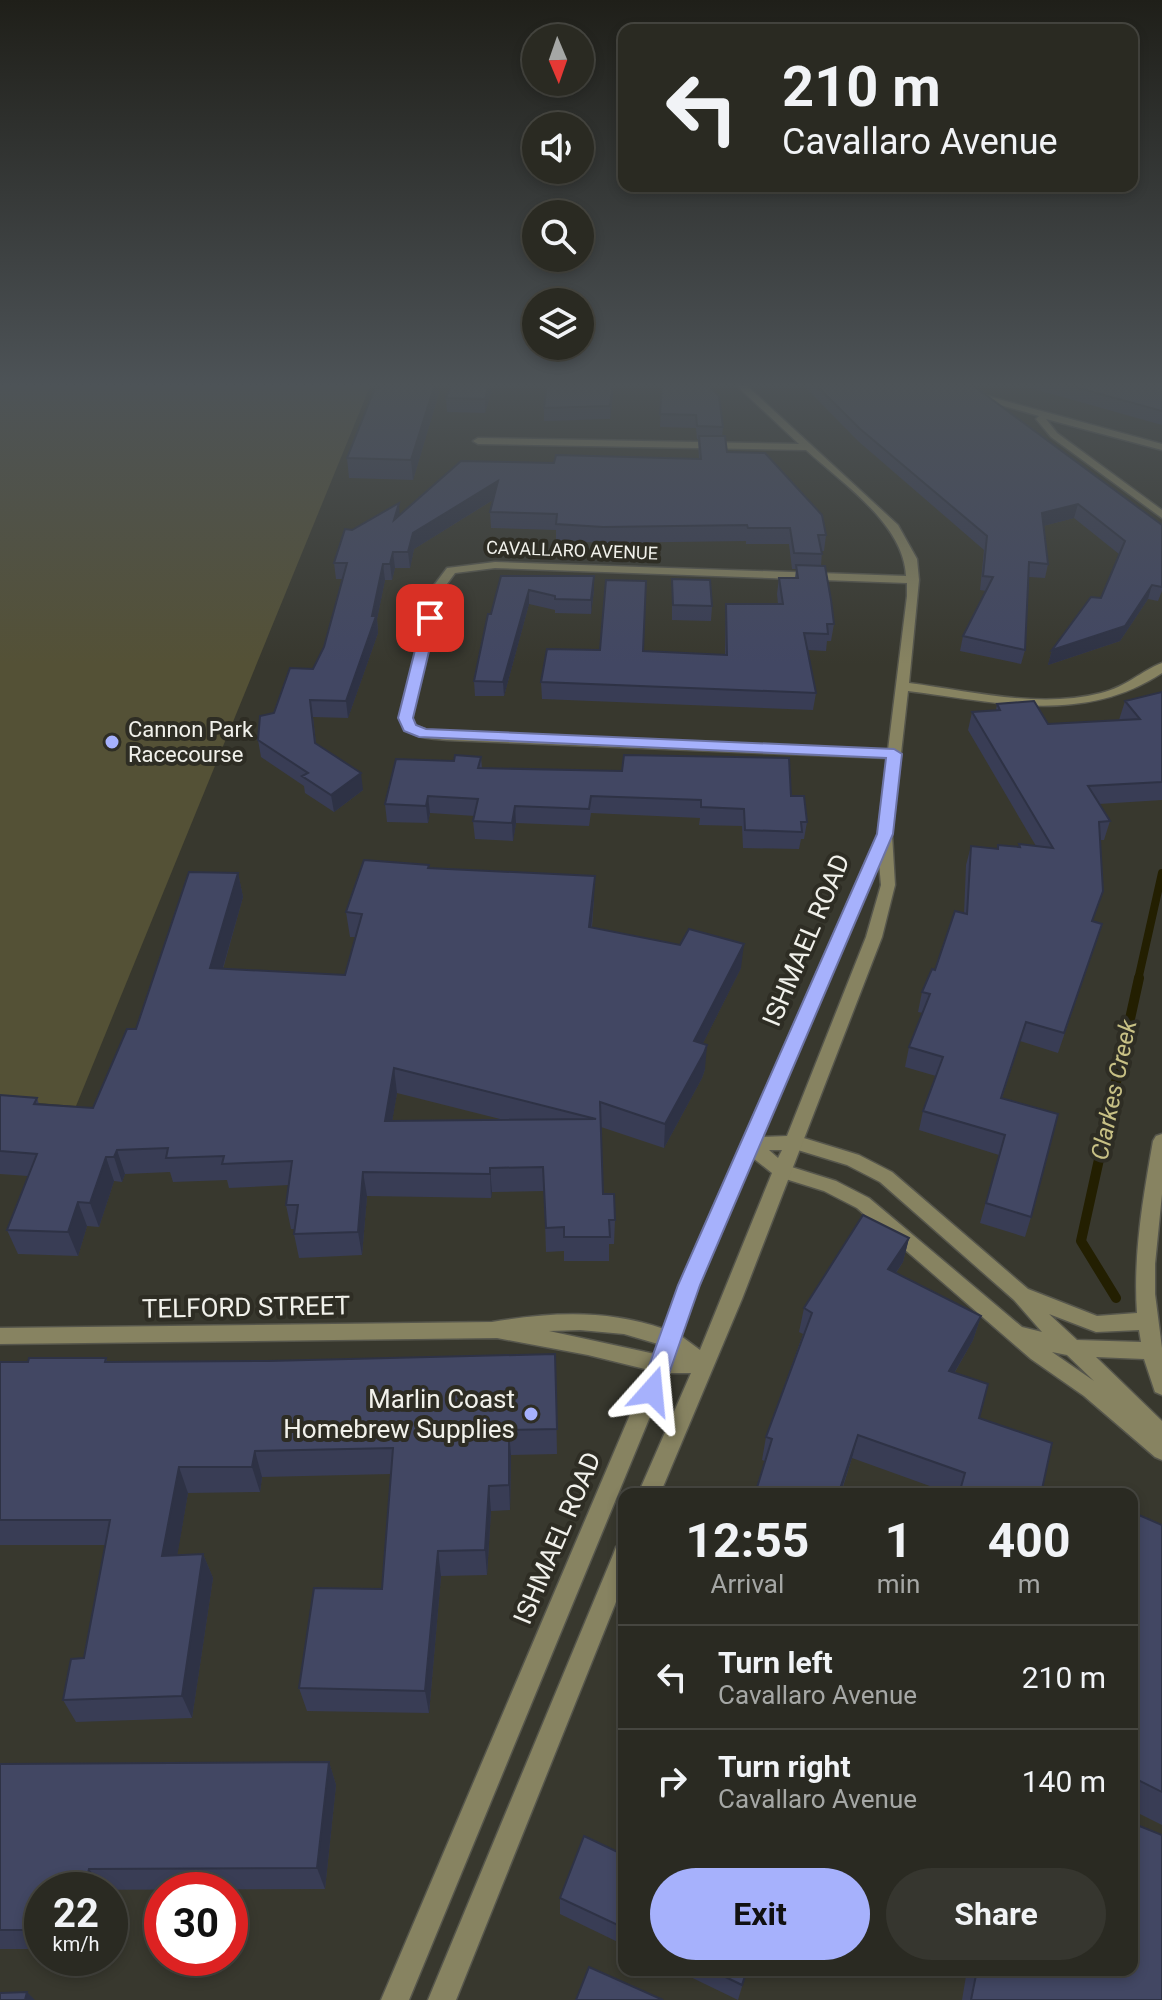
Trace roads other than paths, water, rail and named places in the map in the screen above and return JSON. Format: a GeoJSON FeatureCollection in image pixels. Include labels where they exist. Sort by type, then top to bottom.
{"type":"FeatureCollection","features":[{"type":"Feature","properties":{"kind":"street","name":"ISHMAEL ROAD"},"geometry":{"type":"LineString","coordinates":[[651,1488],[794,1142],[878,925],[888,885],[885,834],[913,580],[908,550],[893,525],[842,477]]}},
{"type":"Feature","properties":{"kind":"street"},"geometry":{"type":"LineString","coordinates":[[1111,477],[1162,515]]}},
{"type":"Feature","properties":{"kind":"street","name":"CAVALLARO AVENUE"},"geometry":{"type":"LineString","coordinates":[[894,754],[447,736],[424,734],[409,727],[405,718],[438,588],[451,570],[495,565],[913,580]]}},
{"type":"Feature","properties":{"kind":"street"},"geometry":{"type":"LineString","coordinates":[[902,686],[1040,702],[1086,700],[1126,691],[1162,667]]}},
{"type":"Feature","properties":{"kind":"street","name":"ISHMAEL ROAD"},"geometry":{"type":"LineString","coordinates":[[395,2000],[668,1339],[885,834]]}},
{"type":"Feature","properties":{"kind":"street"},"geometry":{"type":"LineString","coordinates":[[1162,1141],[1145,1242],[1148,1321],[1152,1351],[1162,1386]]}},
{"type":"Feature","properties":{"kind":"street"},"geometry":{"type":"LineString","coordinates":[[750,1145],[794,1142],[853,1160],[881,1173],[1021,1294],[1039,1317],[1162,1436]]}},
{"type":"Feature","properties":{"kind":"street"},"geometry":{"type":"LineString","coordinates":[[750,1145],[782,1171],[830,1186],[863,1203],[1015,1334],[1162,1450]]}},
{"type":"Feature","properties":{"kind":"street"},"geometry":{"type":"LineString","coordinates":[[1021,1294],[1096,1324],[1148,1321]]}},
{"type":"Feature","properties":{"kind":"street","name":"TELFORD STREET"},"geometry":{"type":"LineString","coordinates":[[0,1336],[492,1330],[569,1321],[622,1327],[668,1339]]}},
{"type":"Feature","properties":{"kind":"street","name":"TELFORD STREET"},"geometry":{"type":"LineString","coordinates":[[492,1330],[598,1348],[660,1364],[703,1364]]}},
{"type":"Feature","properties":{"kind":"street"},"geometry":{"type":"LineString","coordinates":[[1015,1334],[1071,1348],[1152,1351]]}},
{"type":"Feature","properties":{"kind":"street"},"geometry":{"type":"LineString","coordinates":[[668,1339],[703,1364]]}},
{"type":"Feature","properties":{"kind":"street"},"geometry":{"type":"LineString","coordinates":[[442,2000],[618,1570]]}},
{"type":"Feature","properties":{"kind":"waterway","name":"Clarkes Creek"},"geometry":{"type":"LineString","coordinates":[[1138,980],[1162,873]]}},
{"type":"Feature","properties":{"kind":"waterway","name":"Clarkes Creek"},"geometry":{"type":"LineString","coordinates":[[1116,1298],[1081,1241],[1139,978]]}},
{"type":"Feature","properties":{"kind":"place","name":"Cannon Park Racecourse"},"geometry":{"type":"Point","coordinates":[112,742]}},
{"type":"Feature","properties":{"kind":"place","name":"Marlin Coast Homebrew Supplies"},"geometry":{"type":"Point","coordinates":[531,1414]}}]}
